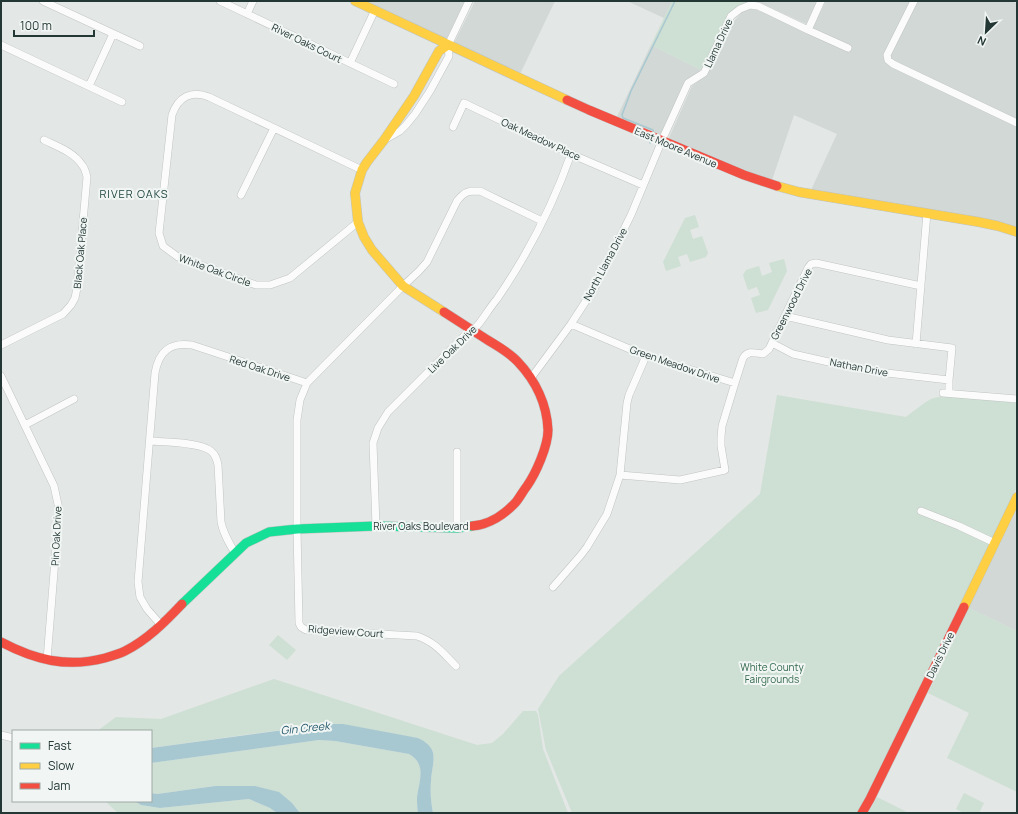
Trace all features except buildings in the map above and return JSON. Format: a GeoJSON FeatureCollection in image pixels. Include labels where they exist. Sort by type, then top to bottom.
{"type":"FeatureCollection","features":[{"type":"Feature","properties":{"kind":"street"},"geometry":{"type":"LineString","coordinates":[[44,1],[140,46]]}},
{"type":"Feature","properties":{"kind":"street","name":"River Oaks Court"},"geometry":{"type":"LineString","coordinates":[[220,1],[394,84]]}},
{"type":"Feature","properties":{"kind":"street"},"geometry":{"type":"LineString","coordinates":[[247,14],[253,1]]}},
{"type":"Feature","properties":{"kind":"street","name":"East Moore Avenue"},"geometry":{"type":"LineString","coordinates":[[355,1],[589,110],[766,183],[855,202],[987,224],[1017,232]]}},
{"type":"Feature","properties":{"kind":"street"},"geometry":{"type":"LineString","coordinates":[[448,45],[469,1]]}},
{"type":"Feature","properties":{"kind":"street"},"geometry":{"type":"LineString","coordinates":[[808,30],[821,1]]}},
{"type":"Feature","properties":{"kind":"street"},"geometry":{"type":"LineString","coordinates":[[914,1],[887,55],[888,60],[893,64],[1017,123]]}},
{"type":"Feature","properties":{"kind":"street","name":"Llama Drive"},"geometry":{"type":"LineString","coordinates":[[662,141],[688,83],[704,73],[731,16],[740,8],[750,4],[758,6],[848,48]]}},
{"type":"Feature","properties":{"kind":"street"},"geometry":{"type":"LineString","coordinates":[[350,63],[375,10]]}},
{"type":"Feature","properties":{"kind":"street"},"geometry":{"type":"LineString","coordinates":[[89,86],[113,34]]}},
{"type":"Feature","properties":{"kind":"street"},"geometry":{"type":"LineString","coordinates":[[1,44],[122,102]]}},
{"type":"Feature","properties":{"kind":"street","name":"River Oaks Boulevard"},"geometry":{"type":"LineString","coordinates":[[1,642],[25,653],[63,663],[99,660],[128,650],[144,639],[161,625],[246,543],[269,532],[297,529],[376,526],[457,528],[476,526],[491,521],[518,501],[538,466],[545,446],[548,431],[546,414],[540,396],[531,378],[517,361],[502,349],[403,286],[372,250],[364,237],[358,222],[355,193],[362,170],[420,86],[439,51],[448,45]]}},
{"type":"Feature","properties":{"kind":"street","name":"White Oak Circle"},"geometry":{"type":"LineString","coordinates":[[358,222],[290,278],[270,285],[256,285],[178,257],[163,246],[159,233],[172,115],[180,101],[188,95],[204,95],[362,170]]}},
{"type":"Feature","properties":{"kind":"street","name":"Oak Meadow Place"},"geometry":{"type":"LineString","coordinates":[[453,126],[464,103],[571,154],[643,185]]}},
{"type":"Feature","properties":{"kind":"street"},"geometry":{"type":"LineString","coordinates":[[241,196],[274,128]]}},
{"type":"Feature","properties":{"kind":"street","name":"Black Oak Place"},"geometry":{"type":"LineString","coordinates":[[1,345],[64,314],[75,298],[87,177],[83,165],[76,158],[68,152],[44,140]]}},
{"type":"Feature","properties":{"kind":"street","name":"North Llama Drive"},"geometry":{"type":"LineString","coordinates":[[531,378],[572,324],[595,287],[631,215],[662,141]]}},
{"type":"Feature","properties":{"kind":"street","name":"Live Oak Drive"},"geometry":{"type":"LineString","coordinates":[[376,526],[374,443],[378,428],[388,412],[467,333],[476,327],[522,261],[562,178],[571,154]]}},
{"type":"Feature","properties":{"kind":"street"},"geometry":{"type":"LineString","coordinates":[[297,529],[297,420],[300,400],[308,383],[419,271],[426,262],[457,201],[463,194],[470,191],[480,191],[542,221]]}},
{"type":"Feature","properties":{"kind":"street"},"geometry":{"type":"LineString","coordinates":[[916,344],[927,213]]}},
{"type":"Feature","properties":{"kind":"street","name":"Greenwood Drive"},"geometry":{"type":"LineString","coordinates":[[620,475],[680,480],[725,470],[721,446],[722,426],[744,358],[746,354],[750,352],[763,354],[769,349],[811,264],[921,286]]}},
{"type":"Feature","properties":{"kind":"street"},"geometry":{"type":"LineString","coordinates":[[785,316],[888,340],[952,348],[949,380],[946,393],[1017,399]]}},
{"type":"Feature","properties":{"kind":"street","name":"Green Meadow Drive"},"geometry":{"type":"LineString","coordinates":[[572,324],[646,356],[735,383]]}},
{"type":"Feature","properties":{"kind":"street","name":"Nathan Drive"},"geometry":{"type":"LineString","coordinates":[[772,343],[793,354],[869,371],[949,380]]}},
{"type":"Feature","properties":{"kind":"street","name":"Red Oak Drive"},"geometry":{"type":"LineString","coordinates":[[161,625],[147,609],[140,597],[138,582],[156,367],[161,356],[165,350],[171,347],[184,344],[192,345],[308,383]]}},
{"type":"Feature","properties":{"kind":"street"},"geometry":{"type":"LineString","coordinates":[[553,587],[581,555],[603,522],[610,506],[620,475],[627,403],[646,356]]}},
{"type":"Feature","properties":{"kind":"street","name":"Pin Oak Drive"},"geometry":{"type":"LineString","coordinates":[[1,376],[54,486],[59,510],[47,660]]}},
{"type":"Feature","properties":{"kind":"street"},"geometry":{"type":"LineString","coordinates":[[25,425],[74,399]]}},
{"type":"Feature","properties":{"kind":"street"},"geometry":{"type":"LineString","coordinates":[[150,441],[203,446],[211,451],[216,457],[218,465],[221,522],[226,537],[235,553]]}},
{"type":"Feature","properties":{"kind":"street"},"geometry":{"type":"LineString","coordinates":[[457,452],[457,528]]}},
{"type":"Feature","properties":{"kind":"street","name":"Davis Drive"},"geometry":{"type":"LineString","coordinates":[[862,813],[1017,497]]}},
{"type":"Feature","properties":{"kind":"street"},"geometry":{"type":"LineString","coordinates":[[921,511],[959,526],[995,543]]}},
{"type":"Feature","properties":{"kind":"street","name":"Ridgeview Court"},"geometry":{"type":"LineString","coordinates":[[297,529],[299,623],[301,627],[306,630],[417,636],[426,639],[433,644],[456,666]]}},
{"type":"Feature","properties":{"kind":"street"},"geometry":{"type":"LineString","coordinates":[[1,735],[12,738]]}},
{"type":"Feature","properties":{"kind":"shaded area"},"geometry":{"type":"Polygon","coordinates":[[[364,1],[465,1],[446,40],[364,1]]]}},
{"type":"Feature","properties":{"kind":"shaded area"},"geometry":{"type":"Polygon","coordinates":[[[475,1],[555,1],[520,74],[454,43],[475,1]]]}},
{"type":"Feature","properties":{"kind":"shaded area"},"geometry":{"type":"Polygon","coordinates":[[[627,1],[672,1],[664,18],[627,1]]]}},
{"type":"Feature","properties":{"kind":"shaded area"},"geometry":{"type":"Polygon","coordinates":[[[749,1],[817,1],[806,24],[763,4],[748,3],[749,1]]]}},
{"type":"Feature","properties":{"kind":"shaded area"},"geometry":{"type":"Polygon","coordinates":[[[826,1],[1012,1],[1017,4],[1017,229],[811,190],[837,134],[794,115],[772,180],[750,174],[668,140],[692,86],[707,75],[735,20],[742,12],[751,9],[761,11],[810,34],[826,1]]]}},
{"type":"Feature","properties":{"kind":"shaded area"},"geometry":{"type":"Polygon","coordinates":[[[651,45],[701,70],[686,82],[660,138],[616,119],[651,45]]]}},
{"type":"Feature","properties":{"kind":"shaded area"},"geometry":{"type":"Polygon","coordinates":[[[1017,509],[1017,631],[969,608],[1017,509]]]}},
{"type":"Feature","properties":{"kind":"green space"},"geometry":{"type":"Polygon","coordinates":[[[672,1],[749,1],[748,3],[738,7],[730,14],[701,70],[651,45],[672,1]]]}},
{"type":"Feature","properties":{"kind":"green space"},"geometry":{"type":"Polygon","coordinates":[[[695,215],[699,227],[690,230],[693,239],[702,236],[708,253],[706,257],[690,262],[687,254],[678,257],[681,266],[666,271],[663,262],[685,218],[695,215]]]}},
{"type":"Feature","properties":{"kind":"green space"},"geometry":{"type":"Polygon","coordinates":[[[784,259],[787,271],[768,310],[756,313],[751,298],[760,295],[757,287],[748,290],[743,275],[746,270],[759,266],[762,276],[772,272],[769,263],[784,259]]]}},
{"type":"Feature","properties":{"kind":"green space","name":"White County Fairgrounds"},"geometry":{"type":"Polygon","coordinates":[[[777,395],[906,417],[921,405],[938,397],[948,396],[1017,403],[1017,487],[873,785],[857,813],[572,813],[546,750],[538,709],[559,676],[760,494],[777,395]]]}},
{"type":"Feature","properties":{"kind":"green space"},"geometry":{"type":"Polygon","coordinates":[[[969,608],[1017,631],[1017,792],[947,758],[969,713],[928,693],[969,608]]]}},
{"type":"Feature","properties":{"kind":"green space"},"geometry":{"type":"Polygon","coordinates":[[[278,635],[296,650],[287,660],[269,645],[278,635]]]}},
{"type":"Feature","properties":{"kind":"green space"},"geometry":{"type":"Polygon","coordinates":[[[274,679],[477,745],[492,743],[503,734],[523,711],[536,711],[538,715],[543,749],[568,813],[433,813],[431,801],[431,777],[433,753],[428,745],[418,738],[316,725],[152,748],[152,730],[100,730],[116,717],[161,719],[274,679]]]}},
{"type":"Feature","properties":{"kind":"green space"},"geometry":{"type":"Polygon","coordinates":[[[319,740],[335,741],[409,754],[415,758],[420,768],[417,797],[418,813],[300,813],[292,803],[214,786],[157,794],[152,793],[152,763],[319,740]]]}},
{"type":"Feature","properties":{"kind":"green space"},"geometry":{"type":"Polygon","coordinates":[[[964,793],[984,803],[979,813],[964,813],[956,809],[964,793]]]}},
{"type":"Feature","properties":{"kind":"green space"},"geometry":{"type":"Polygon","coordinates":[[[877,797],[909,813],[868,813],[877,797]]]}},
{"type":"Feature","properties":{"kind":"green space"},"geometry":{"type":"Polygon","coordinates":[[[249,799],[270,808],[277,813],[118,813],[106,802],[136,802],[141,805],[160,808],[249,799]]]}},
{"type":"Feature","properties":{"kind":"water","name":"Gin Creek"},"geometry":{"type":"Polygon","coordinates":[[[328,724],[343,724],[418,738],[431,748],[434,757],[431,777],[431,801],[433,813],[418,813],[417,797],[420,768],[415,758],[409,754],[335,741],[319,740],[152,763],[152,748],[328,724]]]}},
{"type":"Feature","properties":{"kind":"water"},"geometry":{"type":"Polygon","coordinates":[[[215,786],[255,786],[279,792],[292,803],[300,813],[277,813],[270,808],[249,799],[160,808],[141,805],[136,802],[152,802],[152,793],[157,794],[215,786]]]}},
{"type":"Feature","properties":{"kind":"waterway"},"geometry":{"type":"LineString","coordinates":[[654,134],[653,130],[623,118],[622,115],[631,91],[675,1]]}},
{"type":"Feature","properties":{"kind":"traffic: fast"},"geometry":{"type":"LineString","coordinates":[[182,604],[246,543],[269,532],[297,529],[376,526],[457,528],[472,526]]}},
{"type":"Feature","properties":{"kind":"traffic: slow"},"geometry":{"type":"LineString","coordinates":[[355,1],[567,100]]}},
{"type":"Feature","properties":{"kind":"traffic: slow"},"geometry":{"type":"LineString","coordinates":[[444,312],[403,286],[372,250],[364,237],[358,222],[355,193],[362,170],[367,162],[414,96],[439,51],[448,45]]}},
{"type":"Feature","properties":{"kind":"traffic: slow"},"geometry":{"type":"LineString","coordinates":[[777,186],[799,192],[979,222],[1017,232]]}},
{"type":"Feature","properties":{"kind":"traffic: slow"},"geometry":{"type":"LineString","coordinates":[[964,607],[1017,497]]}},
{"type":"Feature","properties":{"kind":"traffic: jam"},"geometry":{"type":"LineString","coordinates":[[567,100],[744,175],[777,186]]}},
{"type":"Feature","properties":{"kind":"traffic: jam"},"geometry":{"type":"LineString","coordinates":[[444,312],[503,349],[518,362],[535,385],[543,402],[547,420],[548,430],[546,444],[541,459],[530,481],[517,500],[507,511],[496,518],[484,524],[472,526]]}},
{"type":"Feature","properties":{"kind":"traffic: jam"},"geometry":{"type":"LineString","coordinates":[[1,642],[26,654],[39,658],[64,662],[91,661],[123,652],[141,642],[182,604]]}},
{"type":"Feature","properties":{"kind":"traffic: jam"},"geometry":{"type":"LineString","coordinates":[[862,813],[964,607]]}},
{"type":"Feature","properties":{"kind":"district","name":"RIVER OAKS"},"geometry":{"type":"Point","coordinates":[134,194]}}]}
